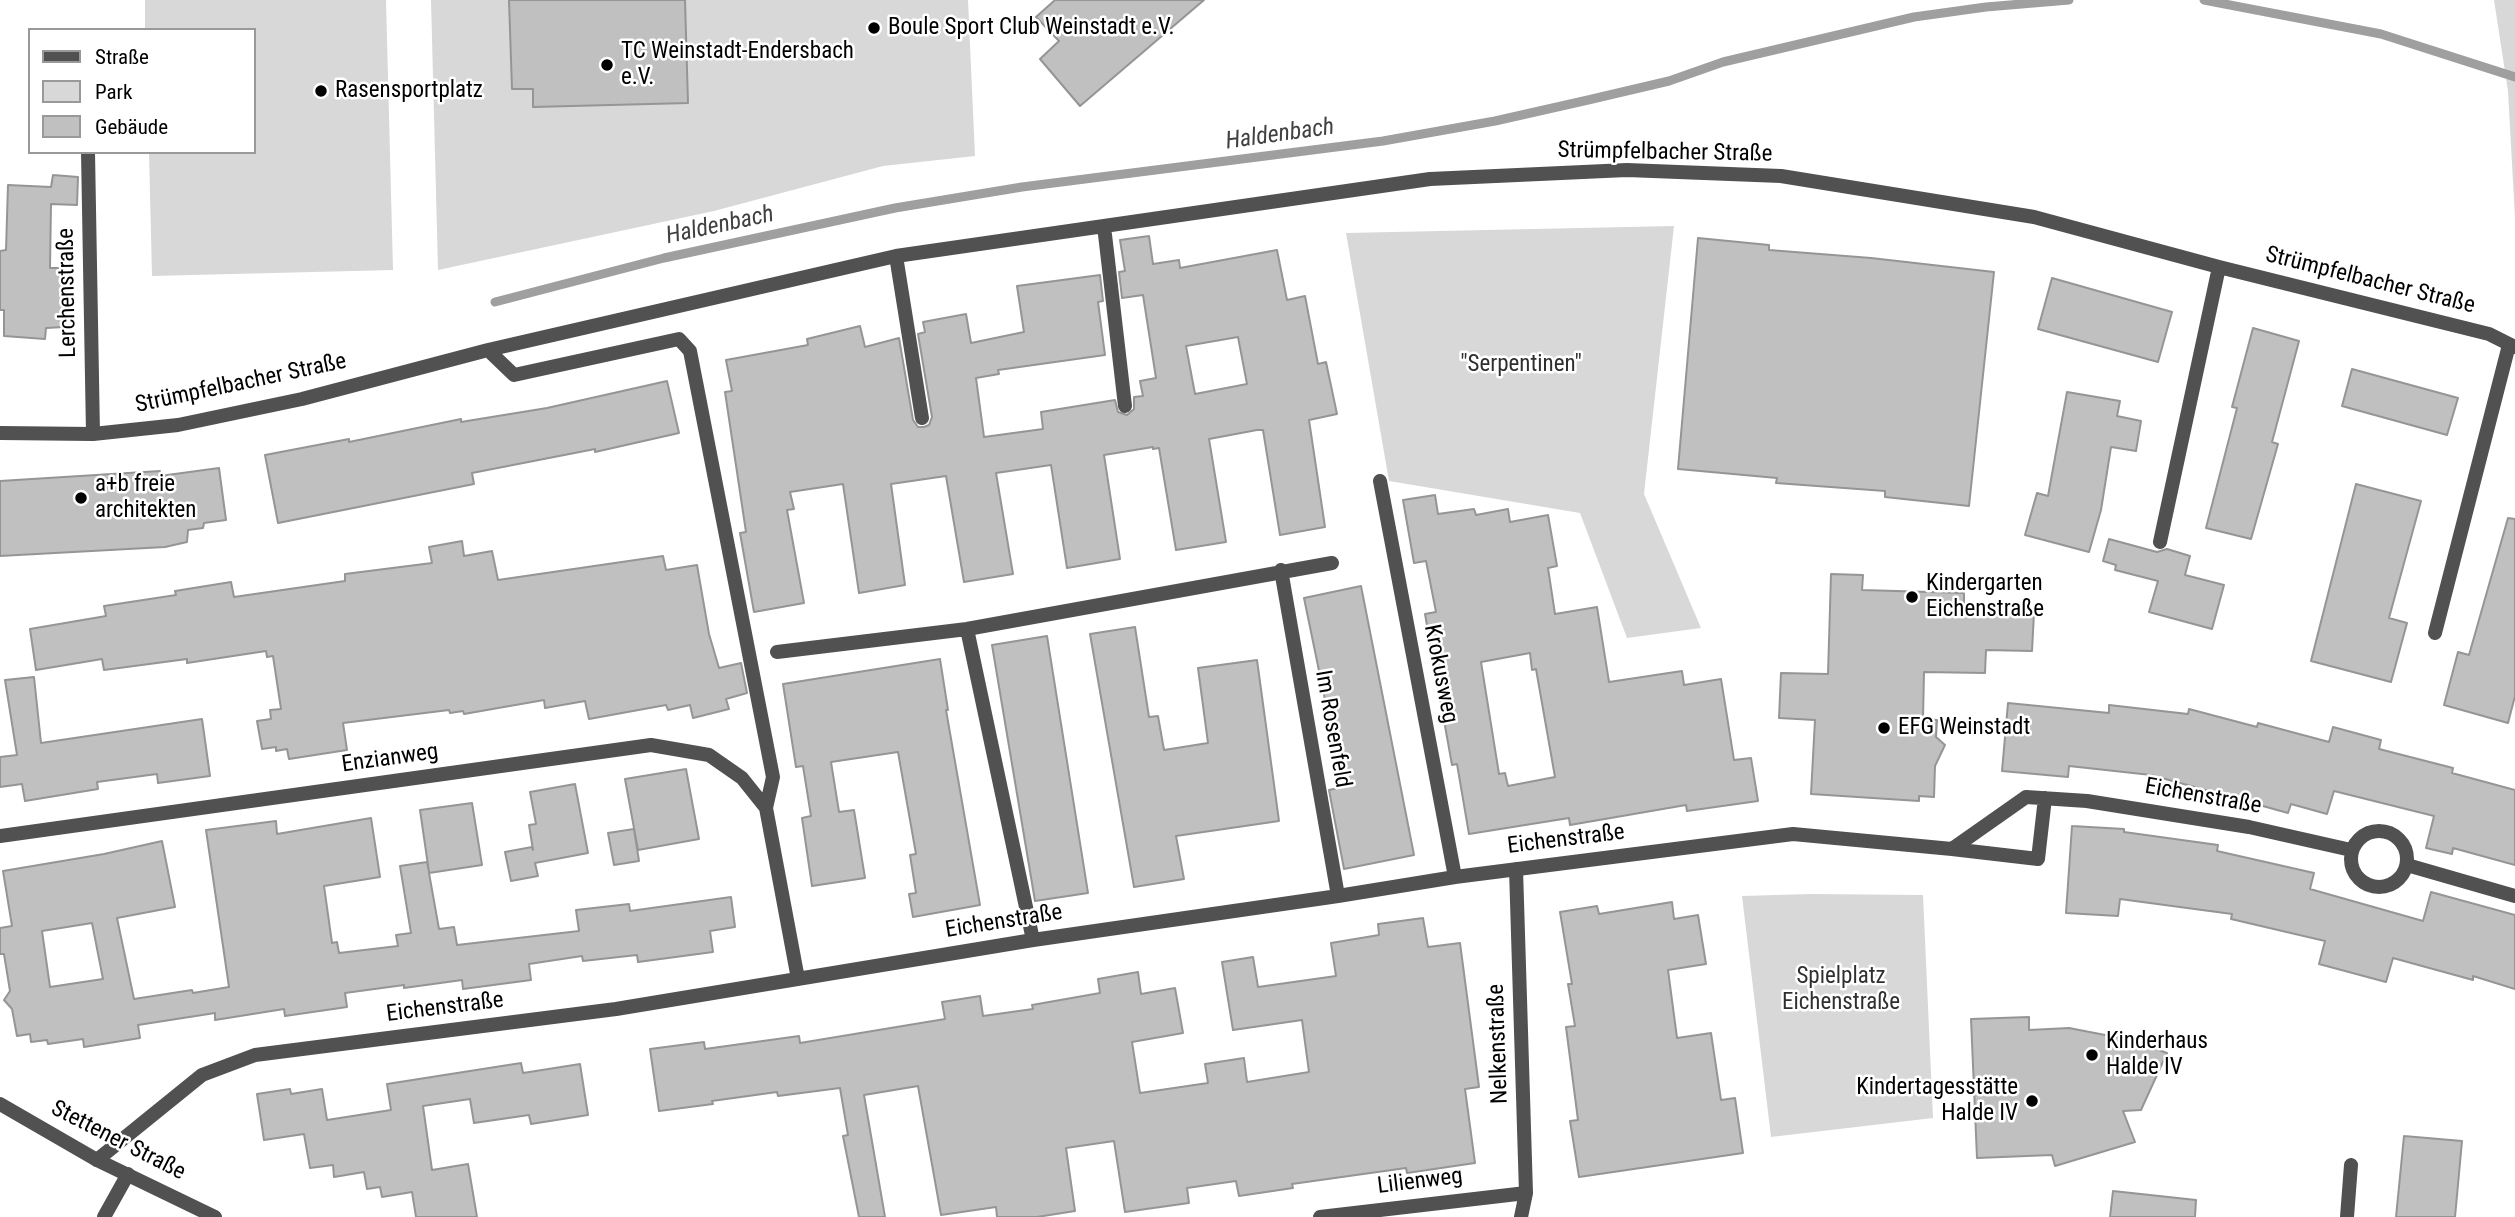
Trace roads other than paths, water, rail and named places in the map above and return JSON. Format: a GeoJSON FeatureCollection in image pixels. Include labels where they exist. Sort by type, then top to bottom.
{"type":"FeatureCollection","features":[{"type":"Feature","properties":{"kind":"street","name":"Lerchenstraße"},"geometry":{"type":"LineString","coordinates":[[88,154],[93,434]]}},
{"type":"Feature","properties":{"kind":"street","name":"Strümpfelbacher Straße"},"geometry":{"type":"LineString","coordinates":[[0,433],[93,434],[178,425],[302,399],[488,349],[896,256],[1430,179],[1627,170],[1781,176],[2034,217],[2219,267],[2489,334],[2512,346],[2435,634]]}},
{"type":"Feature","properties":{"kind":"street"},"geometry":{"type":"LineString","coordinates":[[1104,226],[1125,406]]}},
{"type":"Feature","properties":{"kind":"street"},"geometry":{"type":"LineString","coordinates":[[896,256],[922,418]]}},
{"type":"Feature","properties":{"kind":"street"},"geometry":{"type":"LineString","coordinates":[[2160,542],[2219,267]]}},
{"type":"Feature","properties":{"kind":"street","name":"Enzianweg"},"geometry":{"type":"LineString","coordinates":[[488,349],[514,375],[679,339],[690,351],[773,777],[766,808],[798,979]]}},
{"type":"Feature","properties":{"kind":"street","name":"Krokusweg"},"geometry":{"type":"LineString","coordinates":[[1380,481],[1455,877]]}},
{"type":"Feature","properties":{"kind":"street"},"geometry":{"type":"LineString","coordinates":[[777,652],[967,629],[1332,562]]}},
{"type":"Feature","properties":{"kind":"street","name":"Im Rosenfeld"},"geometry":{"type":"LineString","coordinates":[[1281,570],[1338,896]]}},
{"type":"Feature","properties":{"kind":"street"},"geometry":{"type":"LineString","coordinates":[[967,629],[1033,940]]}},
{"type":"Feature","properties":{"kind":"street","name":"Enzianweg"},"geometry":{"type":"LineString","coordinates":[[0,836],[651,745],[709,755],[742,778],[766,808]]}},
{"type":"Feature","properties":{"kind":"street","name":"Eichenstraße"},"geometry":{"type":"LineString","coordinates":[[1952,849],[2026,797],[2087,801],[2249,827],[2351,850]]}},
{"type":"Feature","properties":{"kind":"street","name":"Eichenstraße"},"geometry":{"type":"LineString","coordinates":[[97,1160],[202,1074],[255,1055],[616,1009],[1033,940],[1455,877],[1793,834],[2038,859],[2045,798]]}},
{"type":"Feature","properties":{"kind":"street"},"geometry":{"type":"LineString","coordinates":[[2372,830],[2387,831],[2399,838],[2407,850],[2407,865],[2402,877],[2391,885],[2378,888],[2365,884],[2355,875],[2350,863],[2351,850],[2359,837],[2372,830]]}},
{"type":"Feature","properties":{"kind":"street"},"geometry":{"type":"LineString","coordinates":[[2407,865],[2515,896]]}},
{"type":"Feature","properties":{"kind":"street","name":"Nelkenstraße"},"geometry":{"type":"LineString","coordinates":[[1516,869],[1526,1193],[1521,1217]]}},
{"type":"Feature","properties":{"kind":"street","name":"Stettener Straße"},"geometry":{"type":"LineString","coordinates":[[0,1104],[97,1160],[215,1217]]}},
{"type":"Feature","properties":{"kind":"street"},"geometry":{"type":"LineString","coordinates":[[2347,1217],[2351,1165]]}},
{"type":"Feature","properties":{"kind":"street"},"geometry":{"type":"LineString","coordinates":[[104,1217],[128,1174]]}},
{"type":"Feature","properties":{"kind":"street","name":"Lilienweg"},"geometry":{"type":"LineString","coordinates":[[1320,1217],[1526,1193]]}},
{"type":"Feature","properties":{"kind":"waterway","name":"Haldenbach"},"geometry":{"type":"LineString","coordinates":[[495,302],[664,258],[895,208],[1022,187],[1383,141],[1495,121],[1588,100],[1669,81],[1723,62],[1914,17],[2069,0]]}},
{"type":"Feature","properties":{"kind":"waterway","name":"Haldenbach"},"geometry":{"type":"LineString","coordinates":[[2204,0],[2381,34],[2515,77]]}},
{"type":"Feature","properties":{"kind":"place","name":"Boule Sport Club Weinstadt e.V."},"geometry":{"type":"Point","coordinates":[874,28]}},
{"type":"Feature","properties":{"kind":"place","name":"TC Weinstadt-Endersbach e.V."},"geometry":{"type":"Point","coordinates":[607,65]}},
{"type":"Feature","properties":{"kind":"place","name":"Rasensportplatz"},"geometry":{"type":"Point","coordinates":[321,91]}},
{"type":"Feature","properties":{"kind":"place","name":"a+b freie architekten"},"geometry":{"type":"Point","coordinates":[81,498]}},
{"type":"Feature","properties":{"kind":"place","name":"Kindergarten Eichenstraße"},"geometry":{"type":"Point","coordinates":[1912,597]}},
{"type":"Feature","properties":{"kind":"place","name":"EFG Weinstadt"},"geometry":{"type":"Point","coordinates":[1884,728]}},
{"type":"Feature","properties":{"kind":"place","name":"Kinderhaus Halde IV"},"geometry":{"type":"Point","coordinates":[2092,1055]}},
{"type":"Feature","properties":{"kind":"place","name":"Kindertagesstätte Halde IV"},"geometry":{"type":"Point","coordinates":[2032,1101]}},
{"type":"Feature","properties":{"kind":"park label","name":"\"Serpentinen\""},"geometry":{"type":"Point","coordinates":[1521,365]}},
{"type":"Feature","properties":{"kind":"park label","name":"Spielplatz Eichenstraße"},"geometry":{"type":"Point","coordinates":[1841,990]}}]}
